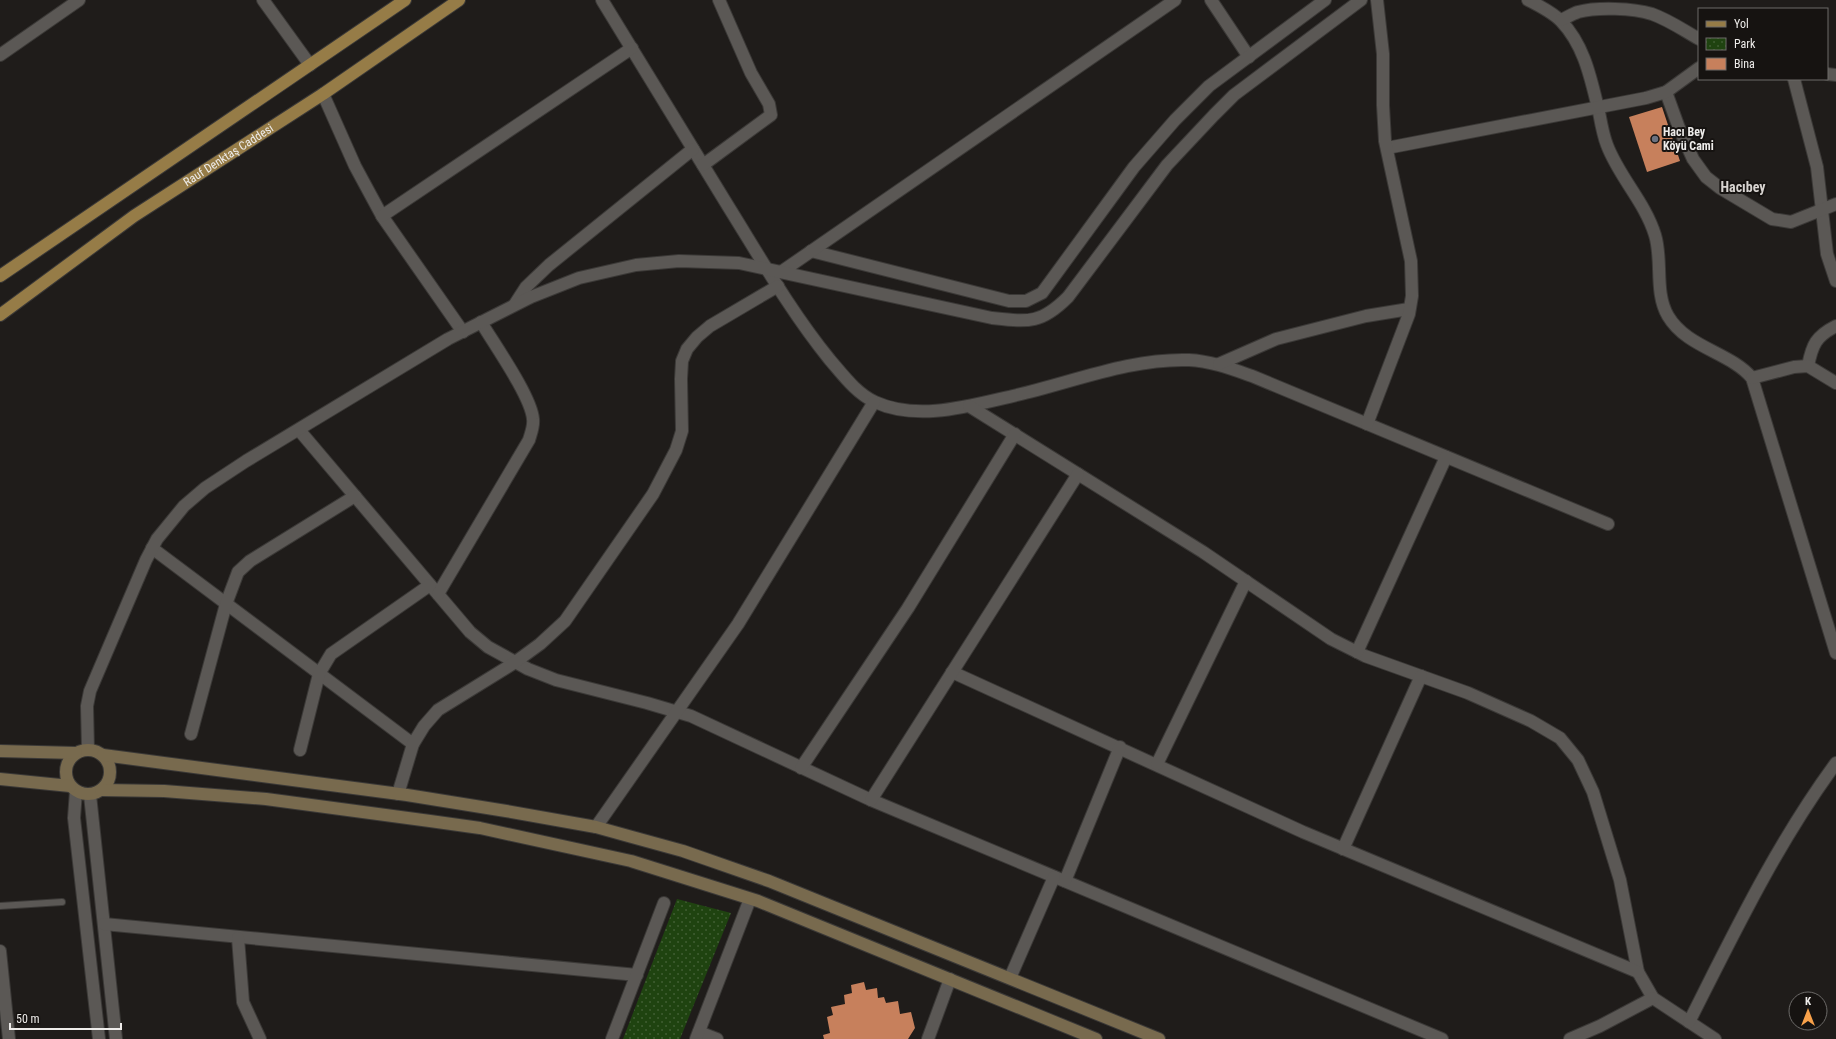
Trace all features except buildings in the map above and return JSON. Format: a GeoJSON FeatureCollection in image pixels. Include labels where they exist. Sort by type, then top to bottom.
{"type":"FeatureCollection","features":[{"type":"Feature","properties":{"kind":"main road"},"geometry":{"type":"LineString","coordinates":[[0,276],[405,0]]}},
{"type":"Feature","properties":{"kind":"main road","name":"Rauf Denktaş Caddesi"},"geometry":{"type":"LineString","coordinates":[[0,315],[134,216],[323,94],[459,0]]}},
{"type":"Feature","properties":{"kind":"main road"},"geometry":{"type":"LineString","coordinates":[[0,751],[76,753],[88,750],[97,752],[107,761],[110,775],[108,782],[96,792]]}},
{"type":"Feature","properties":{"kind":"main road"},"geometry":{"type":"LineString","coordinates":[[73,789],[65,772],[66,764],[76,753]]}},
{"type":"Feature","properties":{"kind":"main road"},"geometry":{"type":"LineString","coordinates":[[103,756],[398,794],[506,811],[596,828],[683,851],[769,881],[1159,1039]]}},
{"type":"Feature","properties":{"kind":"main road"},"geometry":{"type":"LineString","coordinates":[[0,779],[96,792],[164,791],[266,800],[480,828],[631,861],[750,898],[1096,1039]]}},
{"type":"Feature","properties":{"kind":"street"},"geometry":{"type":"LineString","coordinates":[[0,55],[79,0]]}},
{"type":"Feature","properties":{"kind":"street"},"geometry":{"type":"LineString","coordinates":[[263,0],[310,65]]}},
{"type":"Feature","properties":{"kind":"street"},"geometry":{"type":"LineString","coordinates":[[602,0],[766,268],[808,332],[856,390],[874,402],[892,407],[915,410],[943,410],[970,406],[1050,387],[1079,378],[1161,360],[1191,360],[1219,364],[1252,376],[1608,524]]}},
{"type":"Feature","properties":{"kind":"street"},"geometry":{"type":"LineString","coordinates":[[703,165],[771,115],[769,104],[751,72],[719,0]]}},
{"type":"Feature","properties":{"kind":"street"},"geometry":{"type":"LineString","coordinates":[[781,272],[1175,0]]}},
{"type":"Feature","properties":{"kind":"street"},"geometry":{"type":"LineString","coordinates":[[1211,0],[1249,57]]}},
{"type":"Feature","properties":{"kind":"street"},"geometry":{"type":"LineString","coordinates":[[811,251],[1009,301],[1026,301],[1042,293],[1134,167],[1175,120],[1209,86],[1325,0]]}},
{"type":"Feature","properties":{"kind":"street"},"geometry":{"type":"LineString","coordinates":[[88,750],[87,706],[90,691],[152,548],[161,534],[184,506],[205,488],[463,332],[531,297],[579,278],[636,265],[679,260],[739,264],[766,268],[992,318],[1020,321],[1037,320],[1054,311],[1068,297],[1162,171],[1234,95],[1361,0]]}},
{"type":"Feature","properties":{"kind":"street"},"geometry":{"type":"LineString","coordinates":[[1367,424],[1410,309],[1412,296],[1411,261],[1387,148],[1383,105],[1383,54],[1377,0]]}},
{"type":"Feature","properties":{"kind":"street"},"geometry":{"type":"LineString","coordinates":[[1528,0],[1561,20],[1578,45],[1589,69],[1606,144],[1647,216],[1655,236],[1661,296],[1667,315],[1676,327],[1705,348],[1744,368],[1752,378],[1836,653]]}},
{"type":"Feature","properties":{"kind":"street"},"geometry":{"type":"LineString","coordinates":[[1561,20],[1578,12],[1625,10],[1652,14],[1677,25],[1698,38]]}},
{"type":"Feature","properties":{"kind":"street"},"geometry":{"type":"LineString","coordinates":[[382,216],[632,48]]}},
{"type":"Feature","properties":{"kind":"street"},"geometry":{"type":"LineString","coordinates":[[1387,148],[1646,98],[1666,92],[1698,69]]}},
{"type":"Feature","properties":{"kind":"street"},"geometry":{"type":"LineString","coordinates":[[1794,80],[1817,167],[1826,254],[1836,281]]}},
{"type":"Feature","properties":{"kind":"street"},"geometry":{"type":"LineString","coordinates":[[1666,92],[1679,128],[1693,159],[1711,181],[1772,219],[1791,222],[1836,204]]}},
{"type":"Feature","properties":{"kind":"street"},"geometry":{"type":"LineString","coordinates":[[323,94],[355,166],[382,216],[463,332]]}},
{"type":"Feature","properties":{"kind":"street"},"geometry":{"type":"LineString","coordinates":[[514,306],[526,287],[549,265],[693,149]]}},
{"type":"Feature","properties":{"kind":"street"},"geometry":{"type":"LineString","coordinates":[[398,794],[413,744],[424,726],[438,710],[514,663],[540,644],[565,621],[654,494],[676,450],[682,431],[682,361],[687,349],[697,337],[710,326],[778,286]]}},
{"type":"Feature","properties":{"kind":"street"},"geometry":{"type":"LineString","coordinates":[[1219,364],[1276,339],[1366,316],[1410,309]]}},
{"type":"Feature","properties":{"kind":"street"},"geometry":{"type":"LineString","coordinates":[[300,750],[319,674],[331,654],[434,589],[529,440],[534,420],[527,400],[481,322]]}},
{"type":"Feature","properties":{"kind":"street"},"geometry":{"type":"LineString","coordinates":[[1808,366],[1815,342],[1825,332],[1836,326]]}},
{"type":"Feature","properties":{"kind":"street"},"geometry":{"type":"LineString","coordinates":[[1752,378],[1794,367],[1808,366],[1836,383]]}},
{"type":"Feature","properties":{"kind":"street"},"geometry":{"type":"LineString","coordinates":[[596,828],[738,624],[874,402]]}},
{"type":"Feature","properties":{"kind":"street"},"geometry":{"type":"LineString","coordinates":[[970,406],[1246,581],[1331,639],[1357,652],[1468,693],[1531,721],[1560,738],[1578,760],[1593,792],[1620,880],[1638,972],[1653,998],[1715,1039]]}},
{"type":"Feature","properties":{"kind":"street"},"geometry":{"type":"LineString","coordinates":[[299,430],[470,632],[488,647],[514,663],[556,680],[647,703],[691,716],[871,800],[1442,1039]]}},
{"type":"Feature","properties":{"kind":"street"},"geometry":{"type":"LineString","coordinates":[[801,768],[908,608],[1015,434]]}},
{"type":"Feature","properties":{"kind":"street"},"geometry":{"type":"LineString","coordinates":[[1357,652],[1446,457]]}},
{"type":"Feature","properties":{"kind":"street"},"geometry":{"type":"LineString","coordinates":[[871,800],[1078,474]]}},
{"type":"Feature","properties":{"kind":"street"},"geometry":{"type":"LineString","coordinates":[[191,734],[226,604],[238,572],[250,561],[355,496]]}},
{"type":"Feature","properties":{"kind":"street"},"geometry":{"type":"LineString","coordinates":[[152,548],[413,744]]}},
{"type":"Feature","properties":{"kind":"street"},"geometry":{"type":"LineString","coordinates":[[1156,764],[1246,581]]}},
{"type":"Feature","properties":{"kind":"street"},"geometry":{"type":"LineString","coordinates":[[952,672],[1343,849],[1638,972]]}},
{"type":"Feature","properties":{"kind":"street"},"geometry":{"type":"LineString","coordinates":[[1343,849],[1421,676]]}},
{"type":"Feature","properties":{"kind":"street"},"geometry":{"type":"LineString","coordinates":[[1010,978],[1060,879],[1120,747]]}},
{"type":"Feature","properties":{"kind":"street"},"geometry":{"type":"LineString","coordinates":[[1689,1022],[1752,896],[1796,823],[1836,763]]}},
{"type":"Feature","properties":{"kind":"street"},"geometry":{"type":"LineString","coordinates":[[73,789],[74,818],[99,1039]]}},
{"type":"Feature","properties":{"kind":"street"},"geometry":{"type":"LineString","coordinates":[[96,792],[104,924],[116,1039]]}},
{"type":"Feature","properties":{"kind":"street"},"geometry":{"type":"LineString","coordinates":[[717,1039],[698,1036],[750,898]]}},
{"type":"Feature","properties":{"kind":"street"},"geometry":{"type":"LineString","coordinates":[[612,1039],[664,903]]}},
{"type":"Feature","properties":{"kind":"street"},"geometry":{"type":"LineString","coordinates":[[104,924],[637,975]]}},
{"type":"Feature","properties":{"kind":"street"},"geometry":{"type":"LineString","coordinates":[[238,938],[243,1002],[260,1039]]}},
{"type":"Feature","properties":{"kind":"street"},"geometry":{"type":"LineString","coordinates":[[0,952],[3,1009],[9,1039]]}},
{"type":"Feature","properties":{"kind":"street"},"geometry":{"type":"LineString","coordinates":[[928,1039],[950,979]]}},
{"type":"Feature","properties":{"kind":"street"},"geometry":{"type":"LineString","coordinates":[[1570,1039],[1600,1026],[1653,998]]}},
{"type":"Feature","properties":{"kind":"lane"},"geometry":{"type":"LineString","coordinates":[[0,906],[62,902]]}},
{"type":"Feature","properties":{"kind":"green space"},"geometry":{"type":"Polygon","coordinates":[[[677,899],[731,913],[680,1039],[623,1039],[677,899]]]}},
{"type":"Feature","properties":{"kind":"place","name":"Hacı Bey Köyü Cami"},"geometry":{"type":"Point","coordinates":[1655,139]}},
{"type":"Feature","properties":{"kind":"district","name":"Hacıbey"},"geometry":{"type":"Point","coordinates":[1743,187]}}]}
